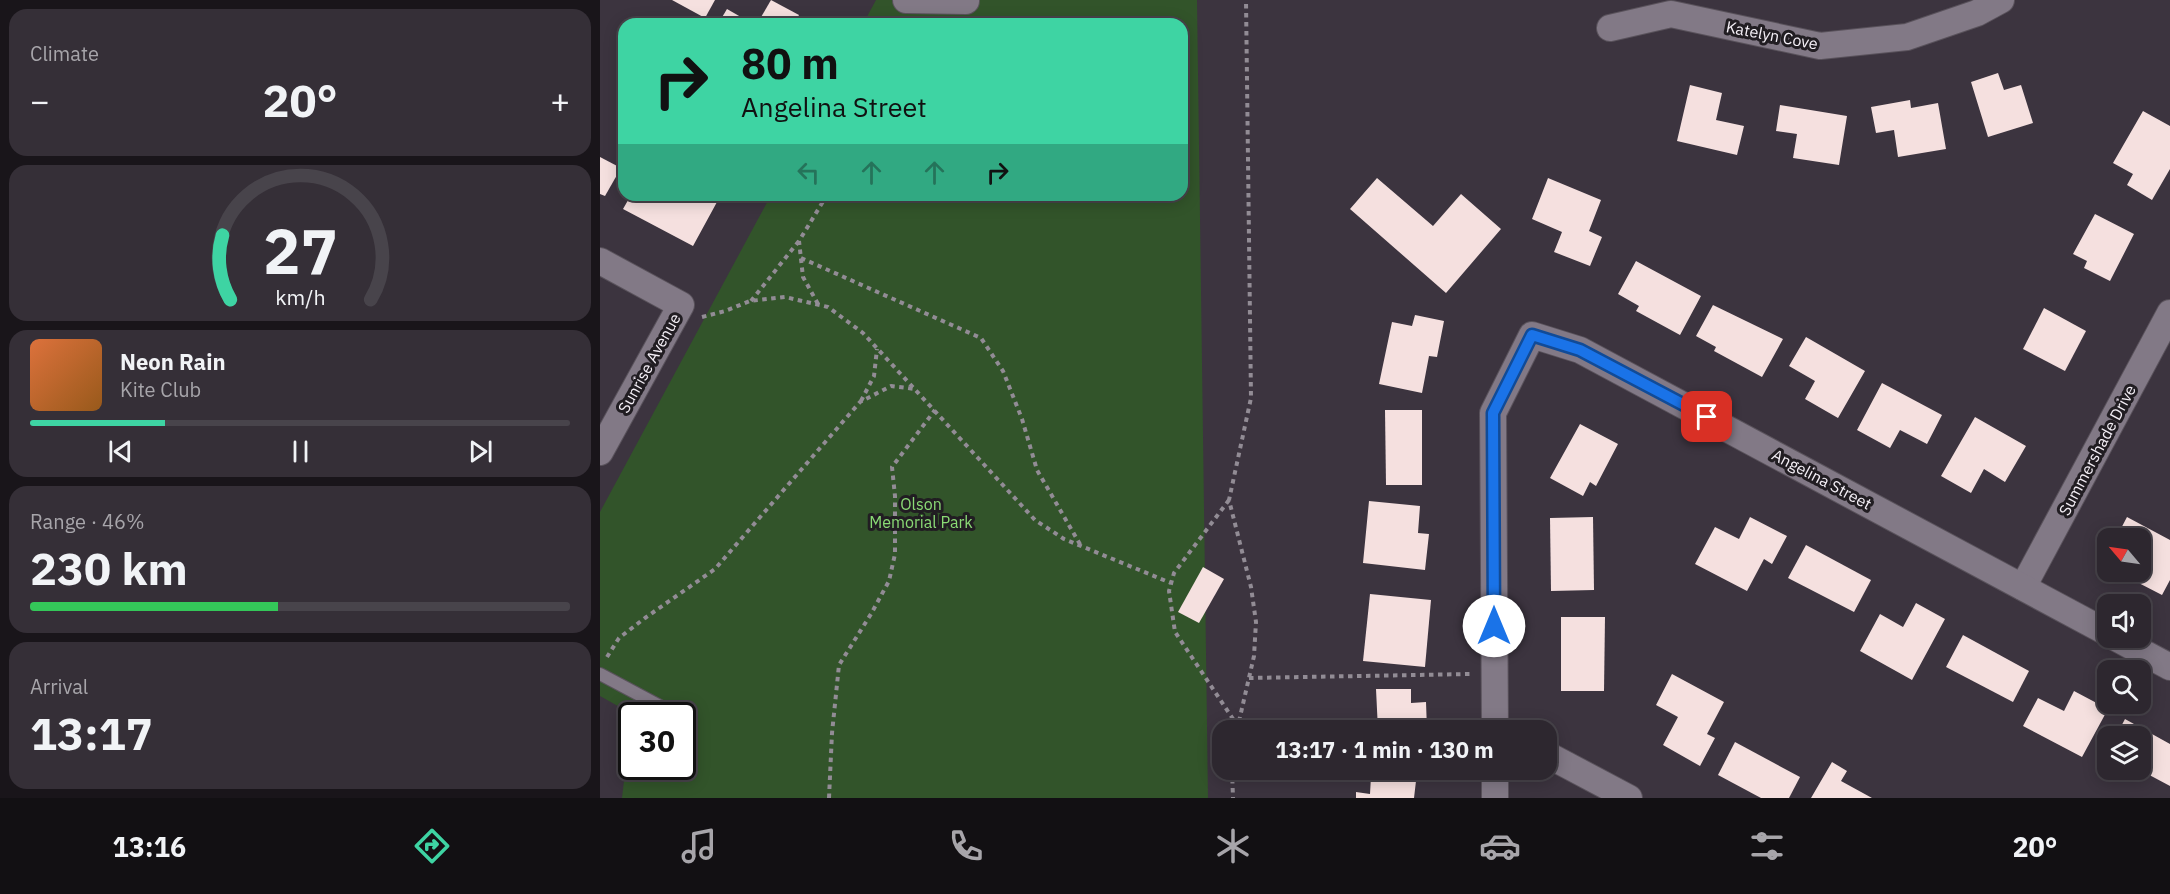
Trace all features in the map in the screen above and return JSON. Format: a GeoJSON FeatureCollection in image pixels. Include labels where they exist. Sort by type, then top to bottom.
{"type":"FeatureCollection","features":[{"type":"Feature","properties":{"kind":"street"},"geometry":{"type":"LineString","coordinates":[[906,0],[966,1]]}},
{"type":"Feature","properties":{"kind":"street","name":"Katelyn Cove"},"geometry":{"type":"LineString","coordinates":[[1610,28],[1671,14],[1820,46],[1907,37],[1977,13],[2001,0]]}},
{"type":"Feature","properties":{"kind":"street"},"geometry":{"type":"LineString","coordinates":[[600,261],[675,315]]}},
{"type":"Feature","properties":{"kind":"street","name":"Summershade Drive"},"geometry":{"type":"LineString","coordinates":[[2023,586],[2170,313]]}},
{"type":"Feature","properties":{"kind":"street","name":"Sunrise Avenue"},"geometry":{"type":"LineString","coordinates":[[600,452],[675,315]]}},
{"type":"Feature","properties":{"kind":"street","name":"Angelina Street"},"geometry":{"type":"LineString","coordinates":[[1494,673],[1493,413],[1532,335],[1580,350],[2097,627]]}},
{"type":"Feature","properties":{"kind":"street"},"geometry":{"type":"LineString","coordinates":[[2135,648],[2170,667]]}},
{"type":"Feature","properties":{"kind":"street"},"geometry":{"type":"LineString","coordinates":[[1494,673],[1497,720]]}},
{"type":"Feature","properties":{"kind":"street"},"geometry":{"type":"LineString","coordinates":[[1557,760],[1629,798]]}},
{"type":"Feature","properties":{"kind":"street"},"geometry":{"type":"LineString","coordinates":[[1495,780],[1495,798]]}},
{"type":"Feature","properties":{"kind":"lane"},"geometry":{"type":"LineString","coordinates":[[600,674],[652,702]]}},
{"type":"Feature","properties":{"kind":"path"},"geometry":{"type":"LineString","coordinates":[[1232,720],[1175,632],[1169,591],[1174,573],[1229,500],[1251,398],[1246,0]]}},
{"type":"Feature","properties":{"kind":"path"},"geometry":{"type":"LineString","coordinates":[[750,301],[799,241],[823,201]]}},
{"type":"Feature","properties":{"kind":"path"},"geometry":{"type":"LineString","coordinates":[[799,241],[803,276],[818,305]]}},
{"type":"Feature","properties":{"kind":"path"},"geometry":{"type":"LineString","coordinates":[[801,258],[981,338],[1003,371],[1022,419],[1037,470],[1082,546]]}},
{"type":"Feature","properties":{"kind":"path"},"geometry":{"type":"LineString","coordinates":[[675,315],[725,311],[750,301],[785,297],[828,307],[863,333],[1035,520],[1064,539],[1171,583]]}},
{"type":"Feature","properties":{"kind":"path"},"geometry":{"type":"LineString","coordinates":[[606,658],[619,638],[715,569],[860,402],[874,376],[877,348]]}},
{"type":"Feature","properties":{"kind":"path"},"geometry":{"type":"LineString","coordinates":[[860,402],[891,386],[915,389]]}},
{"type":"Feature","properties":{"kind":"path"},"geometry":{"type":"LineString","coordinates":[[830,798],[832,733],[839,665],[890,581],[895,554],[895,496],[892,467],[935,410]]}},
{"type":"Feature","properties":{"kind":"path"},"geometry":{"type":"LineString","coordinates":[[1229,500],[1251,587],[1256,622],[1254,656],[1239,720]]}},
{"type":"Feature","properties":{"kind":"path"},"geometry":{"type":"LineString","coordinates":[[1249,678],[1494,673]]}},
{"type":"Feature","properties":{"kind":"path"},"geometry":{"type":"LineString","coordinates":[[1232,780],[1233,798]]}},
{"type":"Feature","properties":{"kind":"green space","name":"Olson Memorial Park"},"geometry":{"type":"Polygon","coordinates":[[[876,0],[1197,0],[1208,798],[622,798],[624,780],[696,780],[696,702],[618,702],[618,706],[600,696],[600,512],[768,201],[1188,201],[1188,18],[866,18],[876,0]]]}},
{"type":"Feature","properties":{"kind":"building"},"geometry":{"type":"Polygon","coordinates":[[[672,0],[715,0],[705,18],[672,0]]]}},
{"type":"Feature","properties":{"kind":"building"},"geometry":{"type":"Polygon","coordinates":[[[771,0],[799,15],[797,18],[760,18],[771,0]]]}},
{"type":"Feature","properties":{"kind":"building"},"geometry":{"type":"Polygon","coordinates":[[[727,9],[743,18],[722,18],[727,9]]]}},
{"type":"Feature","properties":{"kind":"building"},"geometry":{"type":"Polygon","coordinates":[[[1998,73],[2004,90],[2021,85],[2033,123],[1988,137],[1971,82],[1998,73]]]}},
{"type":"Feature","properties":{"kind":"building"},"geometry":{"type":"Polygon","coordinates":[[[1690,85],[1722,93],[1716,120],[1744,126],[1737,155],[1677,141],[1690,85]]]}},
{"type":"Feature","properties":{"kind":"building"},"geometry":{"type":"Polygon","coordinates":[[[1910,100],[1911,108],[1938,103],[1946,149],[1898,157],[1894,130],[1876,133],[1871,107],[1910,100]]]}},
{"type":"Feature","properties":{"kind":"building"},"geometry":{"type":"Polygon","coordinates":[[[1780,105],[1847,116],[1839,165],[1793,158],[1797,134],[1776,131],[1780,105]]]}},
{"type":"Feature","properties":{"kind":"building"},"geometry":{"type":"Polygon","coordinates":[[[2143,111],[2170,126],[2170,169],[2152,200],[2127,185],[2133,174],[2113,163],[2143,111]]]}},
{"type":"Feature","properties":{"kind":"building"},"geometry":{"type":"Polygon","coordinates":[[[600,157],[618,166],[618,173],[605,196],[600,194],[600,157]]]}},
{"type":"Feature","properties":{"kind":"building"},"geometry":{"type":"Polygon","coordinates":[[[1377,178],[1433,226],[1461,194],[1501,229],[1446,293],[1350,209],[1377,178]]]}},
{"type":"Feature","properties":{"kind":"building"},"geometry":{"type":"Polygon","coordinates":[[[1548,178],[1601,200],[1589,231],[1602,237],[1590,266],[1554,252],[1562,232],[1532,219],[1548,178]]]}},
{"type":"Feature","properties":{"kind":"building"},"geometry":{"type":"Polygon","coordinates":[[[628,201],[717,202],[693,246],[623,209],[628,201]]]}},
{"type":"Feature","properties":{"kind":"building"},"geometry":{"type":"Polygon","coordinates":[[[2095,214],[2134,234],[2110,281],[2084,268],[2087,261],[2073,254],[2095,214]]]}},
{"type":"Feature","properties":{"kind":"building"},"geometry":{"type":"Polygon","coordinates":[[[1636,261],[1701,296],[1680,335],[1636,311],[1639,306],[1618,294],[1636,261]]]}},
{"type":"Feature","properties":{"kind":"building"},"geometry":{"type":"Polygon","coordinates":[[[1713,305],[1783,339],[1762,377],[1714,351],[1716,347],[1696,336],[1713,305]]]}},
{"type":"Feature","properties":{"kind":"building"},"geometry":{"type":"Polygon","coordinates":[[[2044,308],[2086,331],[2065,371],[2023,349],[2044,308]]]}},
{"type":"Feature","properties":{"kind":"building"},"geometry":{"type":"Polygon","coordinates":[[[1415,315],[1444,321],[1437,357],[1429,356],[1422,393],[1379,384],[1392,322],[1412,326],[1415,315]]]}},
{"type":"Feature","properties":{"kind":"building"},"geometry":{"type":"Polygon","coordinates":[[[1806,337],[1865,371],[1838,418],[1805,399],[1815,381],[1789,366],[1806,337]]]}},
{"type":"Feature","properties":{"kind":"building"},"geometry":{"type":"Polygon","coordinates":[[[1882,383],[1942,415],[1927,444],[1900,430],[1890,448],[1857,430],[1882,383]]]}},
{"type":"Feature","properties":{"kind":"building"},"geometry":{"type":"Polygon","coordinates":[[[1385,410],[1422,410],[1422,485],[1386,485],[1385,410]]]}},
{"type":"Feature","properties":{"kind":"building"},"geometry":{"type":"Polygon","coordinates":[[[1975,417],[2026,446],[2005,482],[1984,469],[1971,493],[1941,476],[1975,417]]]}},
{"type":"Feature","properties":{"kind":"building"},"geometry":{"type":"Polygon","coordinates":[[[1580,424],[1618,444],[1596,486],[1590,482],[1583,496],[1550,478],[1580,424]]]}},
{"type":"Feature","properties":{"kind":"building"},"geometry":{"type":"Polygon","coordinates":[[[1369,501],[1420,506],[1418,533],[1429,534],[1425,570],[1363,563],[1369,501]]]}},
{"type":"Feature","properties":{"kind":"building"},"geometry":{"type":"Polygon","coordinates":[[[1593,517],[1594,590],[1551,591],[1550,518],[1593,517]]]}},
{"type":"Feature","properties":{"kind":"building"},"geometry":{"type":"Polygon","coordinates":[[[1750,517],[1787,536],[1772,564],[1764,559],[1747,591],[1695,564],[1715,527],[1739,539],[1750,517]]]}},
{"type":"Feature","properties":{"kind":"building"},"geometry":{"type":"Polygon","coordinates":[[[2127,517],[2148,528],[2121,528],[2127,517]]]}},
{"type":"Feature","properties":{"kind":"building"},"geometry":{"type":"Polygon","coordinates":[[[2151,530],[2170,540],[2170,580],[2162,595],[2137,582],[2151,582],[2151,530]]]}},
{"type":"Feature","properties":{"kind":"building"},"geometry":{"type":"Polygon","coordinates":[[[1806,545],[1871,580],[1854,612],[1788,578],[1806,545]]]}},
{"type":"Feature","properties":{"kind":"building"},"geometry":{"type":"Polygon","coordinates":[[[1203,567],[1224,579],[1199,623],[1178,612],[1203,567]]]}},
{"type":"Feature","properties":{"kind":"building"},"geometry":{"type":"Polygon","coordinates":[[[1370,594],[1431,600],[1425,667],[1363,661],[1370,594]]]}},
{"type":"Feature","properties":{"kind":"building"},"geometry":{"type":"Polygon","coordinates":[[[1916,603],[1945,619],[1912,680],[1860,651],[1880,614],[1903,627],[1916,603]]]}},
{"type":"Feature","properties":{"kind":"building"},"geometry":{"type":"Polygon","coordinates":[[[1561,617],[1605,617],[1604,691],[1561,691],[1561,617]]]}},
{"type":"Feature","properties":{"kind":"building"},"geometry":{"type":"Polygon","coordinates":[[[1963,635],[2029,671],[2013,702],[1946,667],[1963,635]]]}},
{"type":"Feature","properties":{"kind":"building"},"geometry":{"type":"Polygon","coordinates":[[[1672,674],[1724,702],[1707,734],[1715,738],[1700,766],[1663,745],[1678,717],[1656,705],[1672,674]]]}},
{"type":"Feature","properties":{"kind":"building"},"geometry":{"type":"Polygon","coordinates":[[[1376,689],[1411,689],[1411,703],[1426,702],[1427,720],[1378,720],[1376,689]]]}},
{"type":"Feature","properties":{"kind":"building"},"geometry":{"type":"Polygon","coordinates":[[[2074,691],[2097,703],[2097,714],[2105,714],[2082,757],[2023,726],[2038,698],[2064,711],[2074,691]]]}},
{"type":"Feature","properties":{"kind":"building"},"geometry":{"type":"Polygon","coordinates":[[[2125,719],[2138,726],[2121,726],[2125,719]]]}},
{"type":"Feature","properties":{"kind":"building"},"geometry":{"type":"Polygon","coordinates":[[[2151,733],[2170,744],[2170,786],[2151,776],[2151,733]]]}},
{"type":"Feature","properties":{"kind":"building"},"geometry":{"type":"Polygon","coordinates":[[[1735,742],[1800,777],[1789,798],[1761,798],[1718,775],[1735,742]]]}},
{"type":"Feature","properties":{"kind":"building"},"geometry":{"type":"Polygon","coordinates":[[[1832,762],[1847,771],[1841,781],[1872,798],[1811,798],[1832,762]]]}},
{"type":"Feature","properties":{"kind":"building"},"geometry":{"type":"Polygon","coordinates":[[[1371,780],[1416,781],[1414,798],[1356,798],[1356,792],[1370,794],[1371,780]]]}},
{"type":"Feature","properties":{"kind":"route"},"geometry":{"type":"LineString","coordinates":[[1494,626],[1493,413],[1532,335],[1580,350],[1707,417]]}}]}
